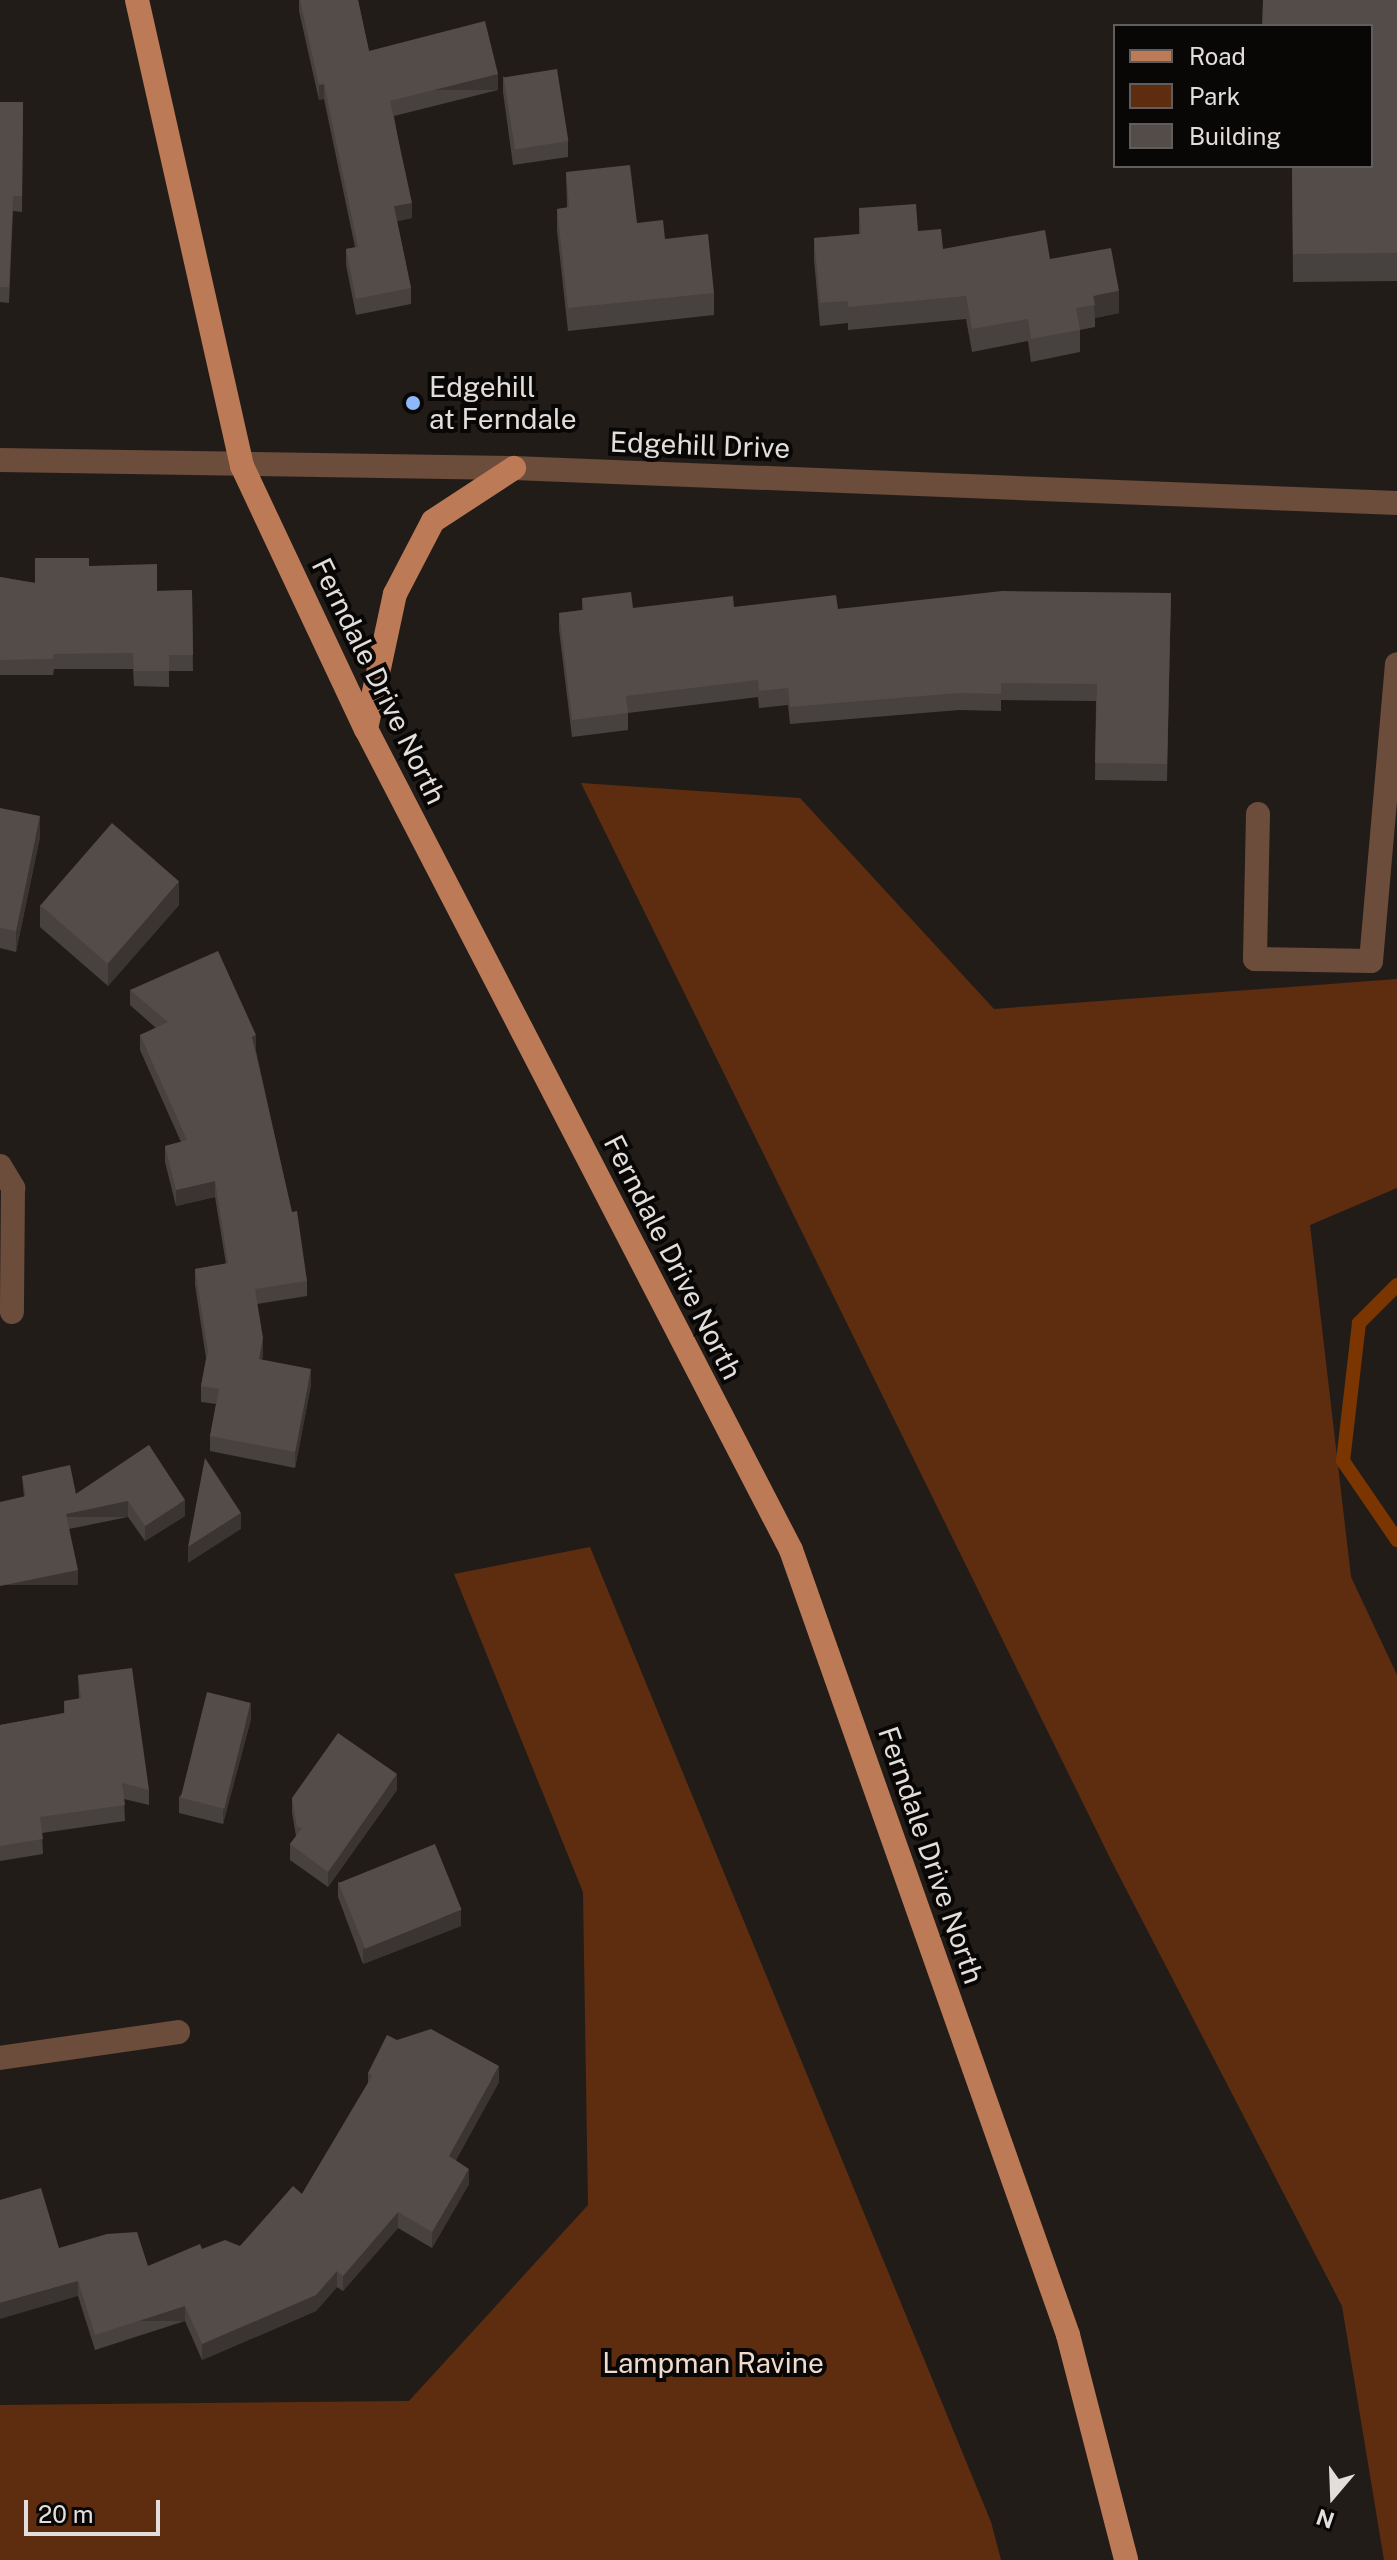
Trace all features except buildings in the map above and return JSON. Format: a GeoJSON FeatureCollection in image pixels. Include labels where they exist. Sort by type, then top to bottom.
{"type":"FeatureCollection","features":[{"type":"Feature","properties":{"kind":"main road","name":"Ferndale Drive North"},"geometry":{"type":"LineString","coordinates":[[137,0],[242,466],[366,729],[791,1550],[1068,2335],[1126,2560]]}},
{"type":"Feature","properties":{"kind":"main road"},"geometry":{"type":"LineString","coordinates":[[366,729],[395,594],[433,521],[514,468]]}},
{"type":"Feature","properties":{"kind":"street","name":"Edgehill Drive"},"geometry":{"type":"LineString","coordinates":[[0,460],[514,468],[1397,503]]}},
{"type":"Feature","properties":{"kind":"street"},"geometry":{"type":"LineString","coordinates":[[1258,814],[1255,959],[1371,961],[1397,664]]}},
{"type":"Feature","properties":{"kind":"street"},"geometry":{"type":"LineString","coordinates":[[0,1166],[13,1188],[12,1312]]}},
{"type":"Feature","properties":{"kind":"street"},"geometry":{"type":"LineString","coordinates":[[0,2058],[178,2032]]}},
{"type":"Feature","properties":{"kind":"green space"},"geometry":{"type":"Polygon","coordinates":[[[581,783],[800,798],[994,1009],[1397,979],[1397,1188],[1310,1225],[1351,1577],[1397,1675],[1397,2560],[1384,2560],[1342,2306],[1112,1862],[581,783]]]}},
{"type":"Feature","properties":{"kind":"green space","name":"Lampman Ravine"},"geometry":{"type":"Polygon","coordinates":[[[590,1547],[991,2522],[1001,2560],[0,2560],[0,2405],[409,2401],[588,2205],[583,1892],[454,1574],[590,1547]]]}},
{"type":"Feature","properties":{"kind":"waterway"},"geometry":{"type":"LineString","coordinates":[[1397,1285],[1359,1323],[1343,1461],[1397,1540]]}},
{"type":"Feature","properties":{"kind":"place","name":"Edgehill at Ferndale"},"geometry":{"type":"Point","coordinates":[413,403]}}]}
